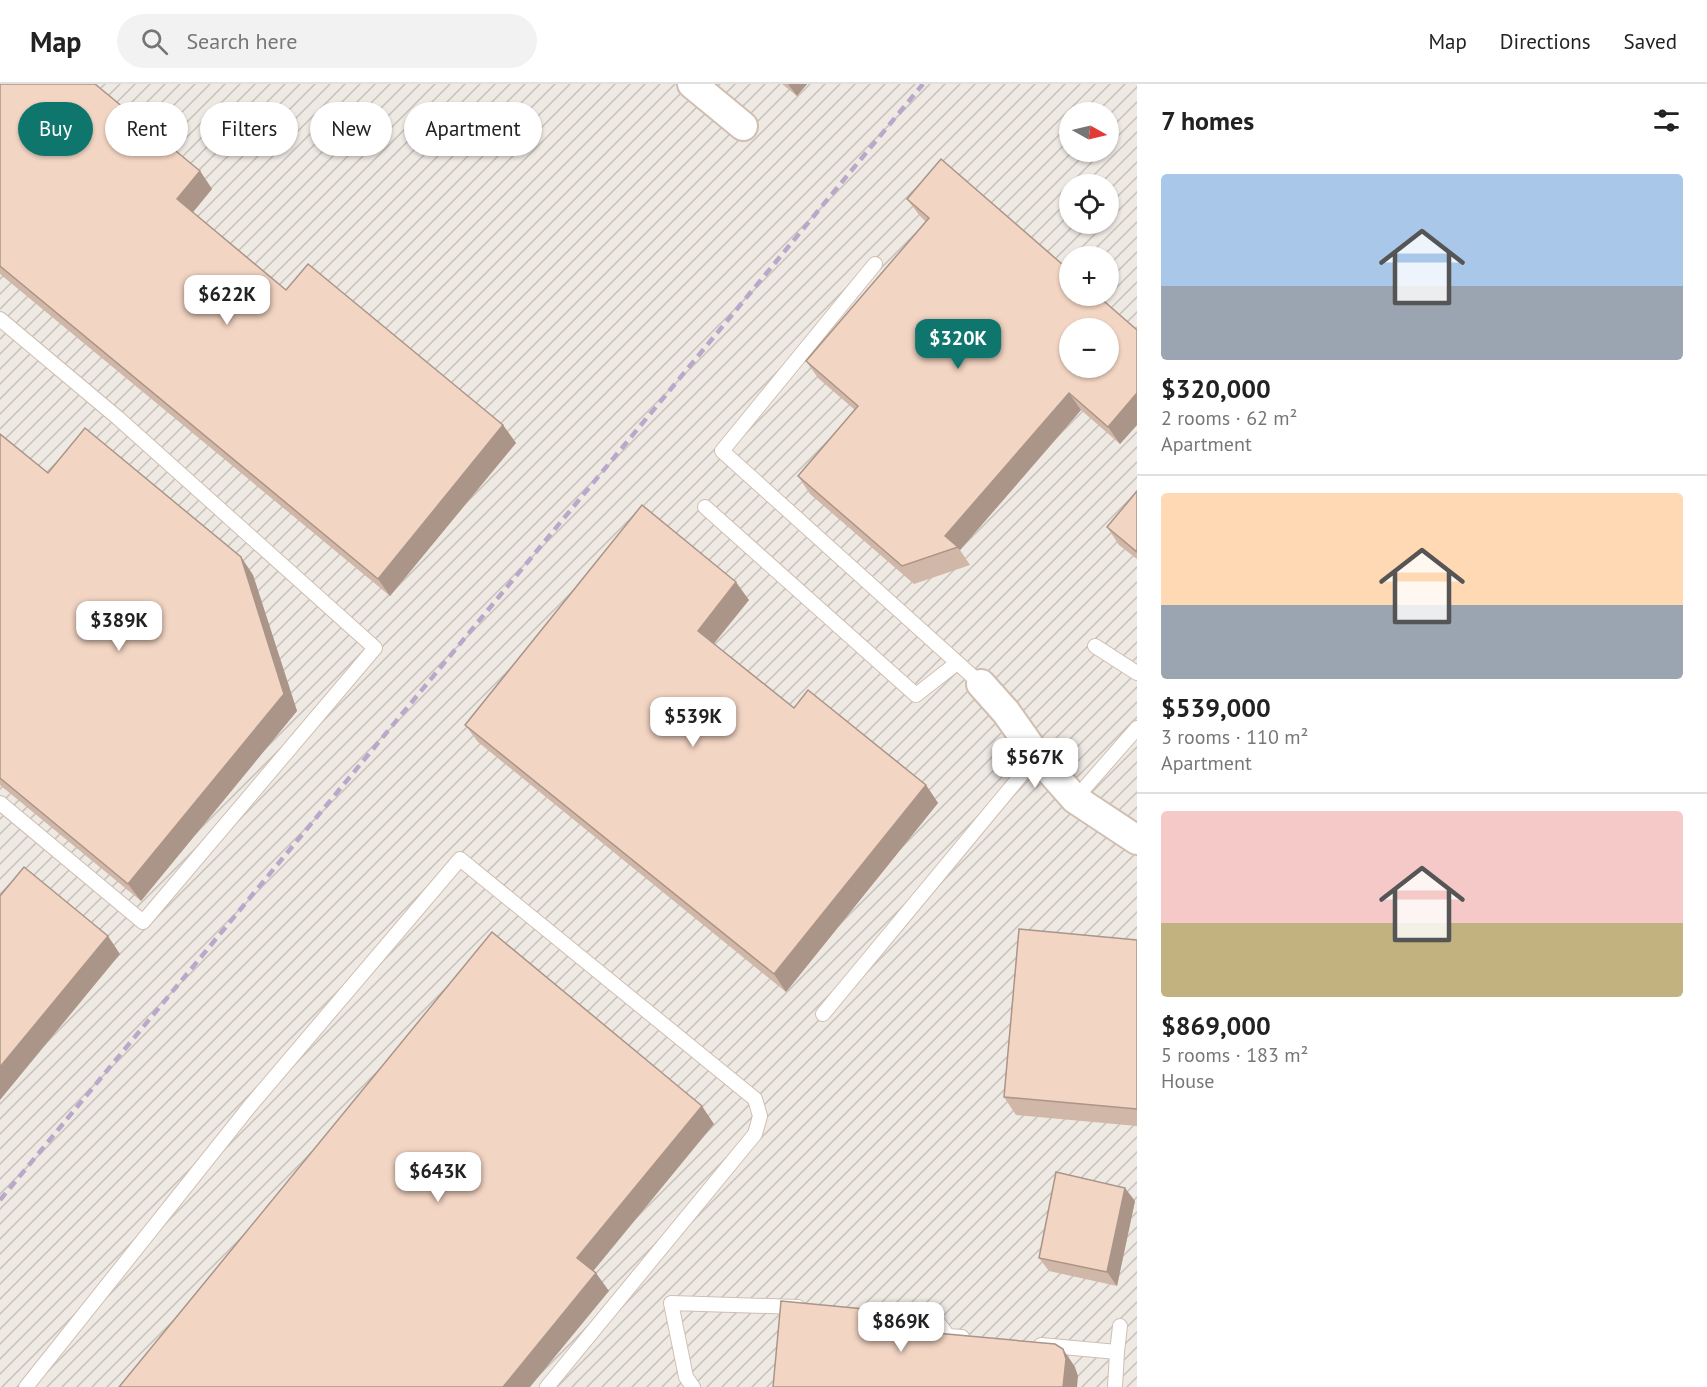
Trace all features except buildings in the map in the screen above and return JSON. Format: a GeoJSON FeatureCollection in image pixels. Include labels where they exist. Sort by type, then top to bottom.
{"type":"FeatureCollection","features":[{"type":"Feature","properties":{"kind":"street"},"geometry":{"type":"LineString","coordinates":[[692,84],[743,126]]}},
{"type":"Feature","properties":{"kind":"street"},"geometry":{"type":"LineString","coordinates":[[981,684],[1006,712],[1037,756],[1075,800],[1137,840]]}},
{"type":"Feature","properties":{"kind":"lane"},"geometry":{"type":"LineString","coordinates":[[875,264],[722,451],[981,684]]}},
{"type":"Feature","properties":{"kind":"lane"},"geometry":{"type":"LineString","coordinates":[[0,319],[118,418],[375,648],[143,922],[0,803]]}},
{"type":"Feature","properties":{"kind":"lane"},"geometry":{"type":"LineString","coordinates":[[705,507],[916,694],[957,663]]}},
{"type":"Feature","properties":{"kind":"lane"},"geometry":{"type":"LineString","coordinates":[[1095,646],[1137,673]]}},
{"type":"Feature","properties":{"kind":"lane"},"geometry":{"type":"LineString","coordinates":[[1075,800],[1137,728]]}},
{"type":"Feature","properties":{"kind":"lane"},"geometry":{"type":"LineString","coordinates":[[823,1014],[1037,756]]}},
{"type":"Feature","properties":{"kind":"lane"},"geometry":{"type":"LineString","coordinates":[[26,1387],[250,1106],[460,859],[755,1099],[760,1116],[755,1134],[547,1387]]}},
{"type":"Feature","properties":{"kind":"lane"},"geometry":{"type":"LineString","coordinates":[[686,1384],[671,1303],[809,1308]]}},
{"type":"Feature","properties":{"kind":"lane"},"geometry":{"type":"LineString","coordinates":[[900,1315],[934,1317],[948,1336],[971,1338]]}},
{"type":"Feature","properties":{"kind":"lane"},"geometry":{"type":"LineString","coordinates":[[1115,1387],[1120,1326]]}},
{"type":"Feature","properties":{"kind":"lane"},"geometry":{"type":"LineString","coordinates":[[1027,1343],[1117,1352]]}},
{"type":"Feature","properties":{"kind":"shaded area"},"geometry":{"type":"Polygon","coordinates":[[[0,84],[1137,84],[1137,1387],[0,1387],[0,84]]]}},
{"type":"Feature","properties":{"kind":"railway"},"geometry":{"type":"LineString","coordinates":[[0,1200],[923,84]]}}]}
